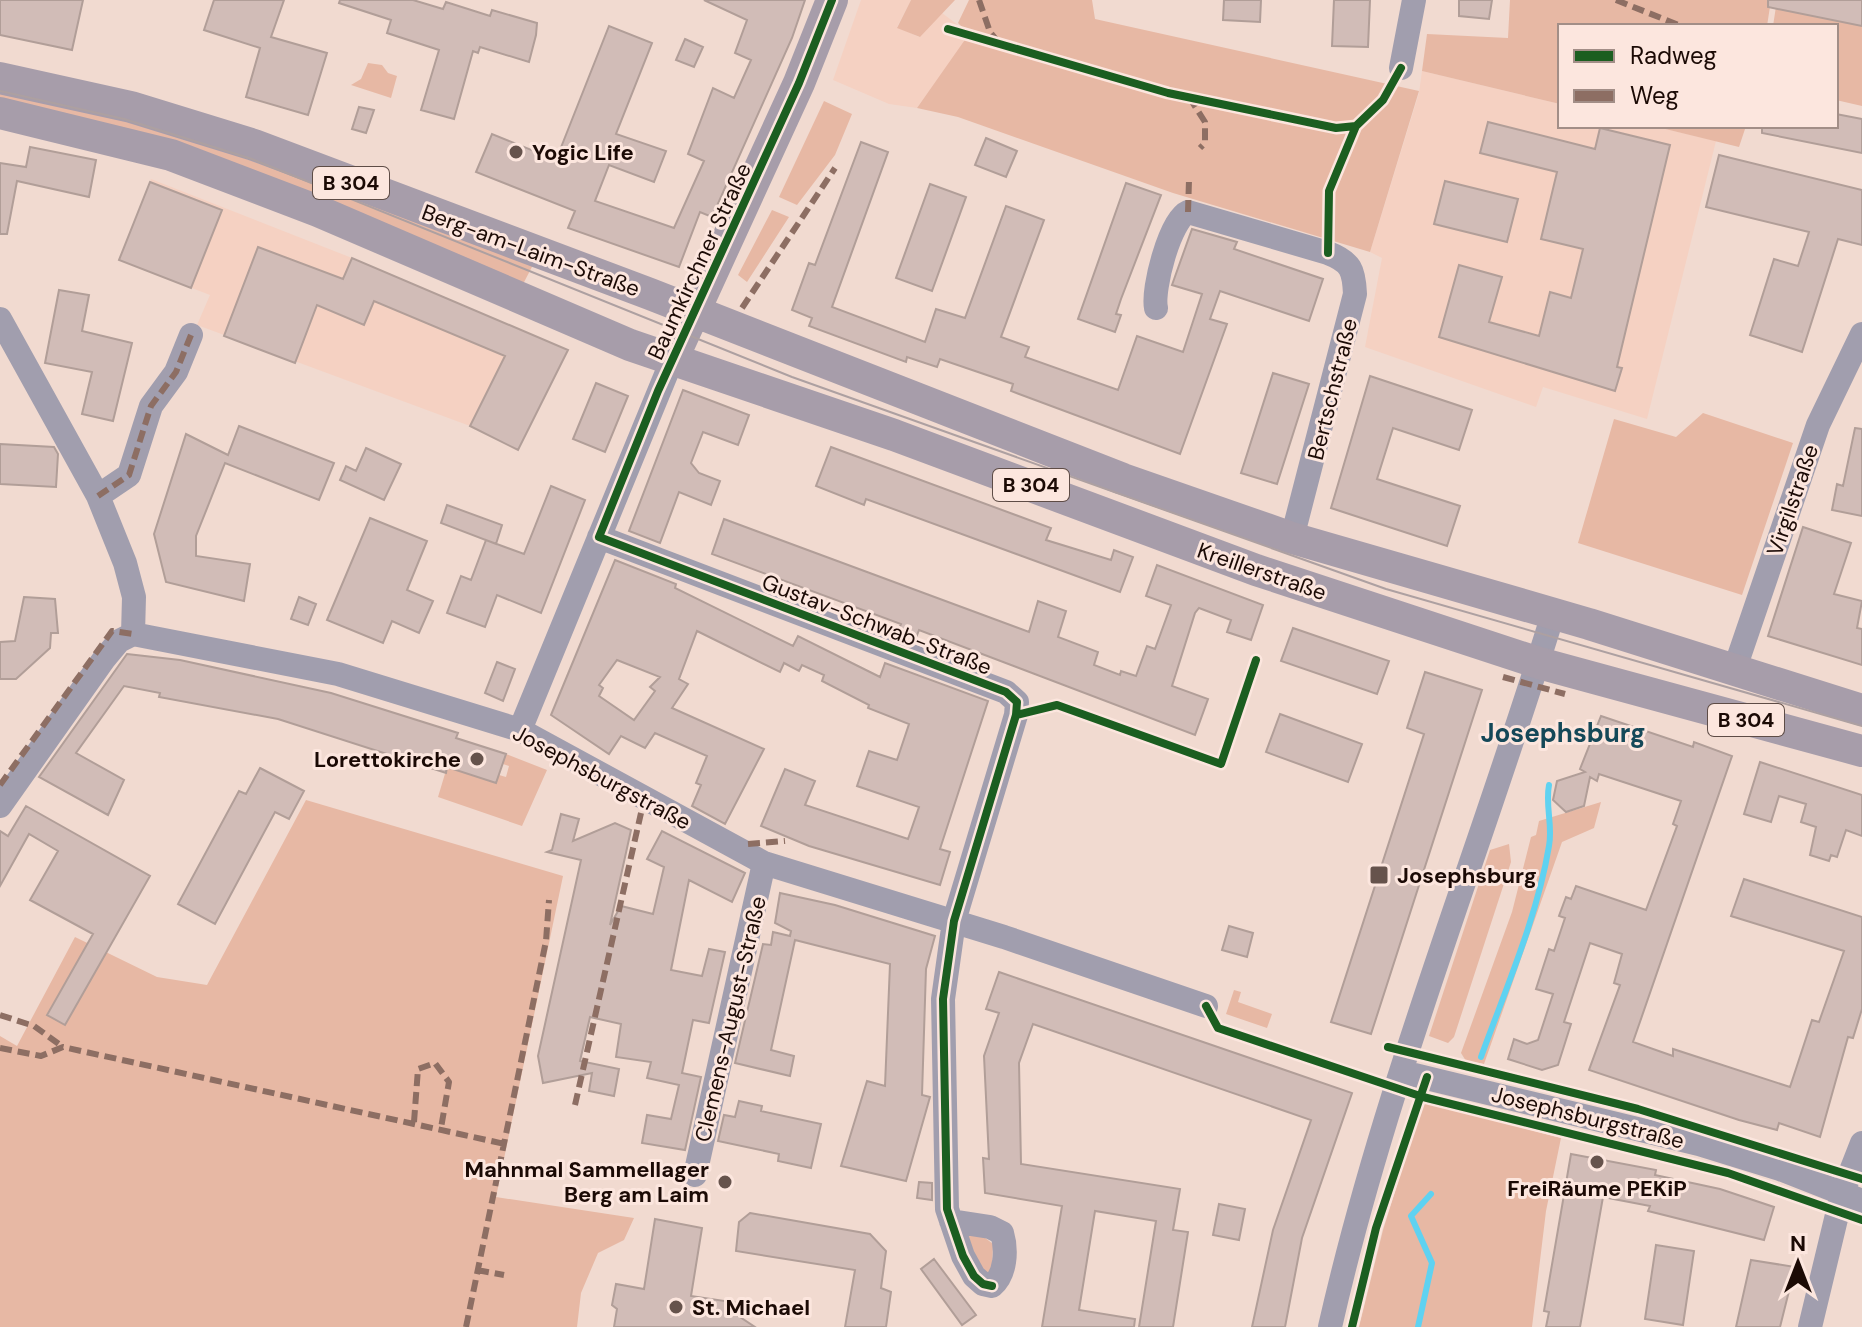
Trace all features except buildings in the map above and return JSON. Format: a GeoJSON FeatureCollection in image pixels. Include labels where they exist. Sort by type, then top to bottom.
{"type":"FeatureCollection","features":[{"type":"Feature","properties":{"kind":"main road","name":"Baumkirchner Straße"},"geometry":{"type":"LineString","coordinates":[[672,360],[799,83],[832,0]]}},
{"type":"Feature","properties":{"kind":"main road","name":"Berg-am-Laim-Straße"},"geometry":{"type":"LineString","coordinates":[[0,78],[197,126],[695,312]]}},
{"type":"Feature","properties":{"kind":"main road","name":"Berg-am-Laim-Straße"},"geometry":{"type":"LineString","coordinates":[[0,113],[171,155],[254,186],[672,360]]}},
{"type":"Feature","properties":{"kind":"main road","name":"Kreillerstraße"},"geometry":{"type":"LineString","coordinates":[[695,312],[1123,479],[1292,538],[1553,614],[1862,710]]}},
{"type":"Feature","properties":{"kind":"main road","name":"Kreillerstraße"},"geometry":{"type":"LineString","coordinates":[[672,360],[949,455],[1256,570],[1539,663],[1862,751]]}},
{"type":"Feature","properties":{"kind":"street"},"geometry":{"type":"LineString","coordinates":[[1401,68],[1414,0]]}},
{"type":"Feature","properties":{"kind":"street","name":"Bertschstraße"},"geometry":{"type":"LineString","coordinates":[[1156,308],[1153,294],[1176,224],[1188,212],[1328,253],[1345,260],[1355,271],[1355,294],[1292,538]]}},
{"type":"Feature","properties":{"kind":"street"},"geometry":{"type":"LineString","coordinates":[[0,319],[98,496],[134,597],[133,634],[119,641],[104,659],[0,806]]}},
{"type":"Feature","properties":{"kind":"street","name":"Virgilstraße"},"geometry":{"type":"LineString","coordinates":[[1734,671],[1818,425],[1862,334]]}},
{"type":"Feature","properties":{"kind":"street"},"geometry":{"type":"LineString","coordinates":[[98,496],[129,475],[151,406],[176,372],[191,335]]}},
{"type":"Feature","properties":{"kind":"street","name":"Baumkirchner Straße"},"geometry":{"type":"LineString","coordinates":[[520,730],[672,360]]}},
{"type":"Feature","properties":{"kind":"street","name":"Gustav-Schwab-Straße"},"geometry":{"type":"LineString","coordinates":[[599,537],[1006,692],[1017,702],[1016,715],[954,921]]}},
{"type":"Feature","properties":{"kind":"street"},"geometry":{"type":"LineString","coordinates":[[1330,1327],[1348,1247],[1402,1072],[1553,614]]}},
{"type":"Feature","properties":{"kind":"street","name":"Josephsburgstraße"},"geometry":{"type":"LineString","coordinates":[[133,634],[338,674],[520,730],[764,863],[954,921],[1206,1006]]}},
{"type":"Feature","properties":{"kind":"street","name":"Clemens-August-Straße"},"geometry":{"type":"LineString","coordinates":[[695,1175],[764,863]]}},
{"type":"Feature","properties":{"kind":"street"},"geometry":{"type":"LineString","coordinates":[[951,1221],[947,1209],[943,999],[954,921]]}},
{"type":"Feature","properties":{"kind":"street","name":"Josephsburgstraße"},"geometry":{"type":"LineString","coordinates":[[1402,1072],[1699,1144],[1780,1169],[1852,1197]]}},
{"type":"Feature","properties":{"kind":"street"},"geometry":{"type":"LineString","coordinates":[[1810,1327],[1852,1197],[1862,1143]]}},
{"type":"Feature","properties":{"kind":"shaded area"},"geometry":{"type":"Polygon","coordinates":[[[861,0],[911,0],[897,27],[919,37],[942,13],[970,34],[917,108],[889,104],[833,80],[861,0]]]}},
{"type":"Feature","properties":{"kind":"shaded area"},"geometry":{"type":"Polygon","coordinates":[[[911,0],[955,0],[920,37],[897,28],[911,0]]]}},
{"type":"Feature","properties":{"kind":"shaded area"},"geometry":{"type":"Polygon","coordinates":[[[969,0],[1092,0],[1095,19],[1419,91],[1370,252],[1173,193],[958,117],[917,108],[969,34],[958,23],[969,0]]]}},
{"type":"Feature","properties":{"kind":"shaded area"},"geometry":{"type":"Polygon","coordinates":[[[1510,0],[1771,0],[1767,24],[1558,24],[1558,104],[1422,71],[1427,34],[1508,38],[1510,0]]]}},
{"type":"Feature","properties":{"kind":"shaded area"},"geometry":{"type":"Polygon","coordinates":[[[1777,0],[1862,0],[1862,106],[1838,100],[1838,24],[1773,24],[1777,0]]]}},
{"type":"Feature","properties":{"kind":"shaded area"},"geometry":{"type":"Polygon","coordinates":[[[368,63],[382,65],[388,73],[397,76],[391,98],[351,85],[361,79],[368,63]]]}},
{"type":"Feature","properties":{"kind":"shaded area"},"geometry":{"type":"Polygon","coordinates":[[[1422,71],[1558,104],[1558,128],[1661,128],[1716,141],[1647,419],[1543,387],[1536,407],[1365,347],[1382,258],[1370,252],[1419,93],[1422,71]]]}},
{"type":"Feature","properties":{"kind":"shaded area"},"geometry":{"type":"Polygon","coordinates":[[[0,87],[128,116],[534,263],[522,286],[0,105],[0,87]]]}},
{"type":"Feature","properties":{"kind":"shaded area"},"geometry":{"type":"Polygon","coordinates":[[[824,101],[852,114],[835,155],[797,205],[779,197],[824,101]]]}},
{"type":"Feature","properties":{"kind":"shaded area"},"geometry":{"type":"Polygon","coordinates":[[[1661,128],[1745,128],[1739,147],[1661,128]]]}},
{"type":"Feature","properties":{"kind":"shaded area"},"geometry":{"type":"Polygon","coordinates":[[[151,179],[352,258],[568,350],[518,450],[470,426],[197,325],[210,295],[119,260],[151,179]]]}},
{"type":"Feature","properties":{"kind":"shaded area"},"geometry":{"type":"Polygon","coordinates":[[[772,210],[789,217],[747,282],[738,275],[772,210]]]}},
{"type":"Feature","properties":{"kind":"shaded area"},"geometry":{"type":"Polygon","coordinates":[[[1703,413],[1793,443],[1742,595],[1578,543],[1614,419],[1676,437],[1703,413]]]}},
{"type":"Feature","properties":{"kind":"shaded area"},"geometry":{"type":"Polygon","coordinates":[[[506,754],[547,770],[522,826],[438,797],[447,767],[496,783],[499,775],[506,777],[509,766],[503,764],[506,754]]]}},
{"type":"Feature","properties":{"kind":"shaded area"},"geometry":{"type":"Polygon","coordinates":[[[306,800],[563,876],[496,1197],[634,1218],[624,1240],[598,1253],[581,1293],[577,1327],[0,1327],[0,1036],[17,1046],[75,937],[157,977],[207,985],[306,800]]]}},
{"type":"Feature","properties":{"kind":"shaded area"},"geometry":{"type":"Polygon","coordinates":[[[1601,802],[1594,828],[1562,842],[1484,1064],[1466,1061],[1461,1053],[1512,912],[1531,837],[1536,835],[1539,821],[1601,802]]]}},
{"type":"Feature","properties":{"kind":"shaded area"},"geometry":{"type":"Polygon","coordinates":[[[1509,844],[1511,862],[1454,1037],[1448,1043],[1429,1036],[1490,850],[1509,844]]]}},
{"type":"Feature","properties":{"kind":"shaded area"},"geometry":{"type":"Polygon","coordinates":[[[1234,990],[1241,992],[1238,1002],[1272,1014],[1267,1028],[1226,1014],[1234,990]]]}},
{"type":"Feature","properties":{"kind":"shaded area"},"geometry":{"type":"Polygon","coordinates":[[[1423,1102],[1561,1138],[1546,1211],[1532,1327],[1359,1327],[1383,1230],[1423,1102]]]}},
{"type":"Feature","properties":{"kind":"shaded area"},"geometry":{"type":"Polygon","coordinates":[[[967,1235],[984,1237],[993,1244],[992,1270],[986,1274],[973,1259],[967,1235]]]}},
{"type":"Feature","properties":{"kind":"waterway"},"geometry":{"type":"LineString","coordinates":[[1481,1057],[1520,953],[1544,873],[1550,838],[1549,785]]}},
{"type":"Feature","properties":{"kind":"waterway"},"geometry":{"type":"LineString","coordinates":[[1418,1327],[1432,1263],[1411,1216],[1431,1194]]}},
{"type":"Feature","properties":{"kind":"tram line"},"geometry":{"type":"LineString","coordinates":[[0,91],[124,119],[252,159],[792,377],[1386,589],[1862,726]]}},
{"type":"Feature","properties":{"kind":"marked path"},"geometry":{"type":"LineString","coordinates":[[979,0],[990,32],[999,43]]}},
{"type":"Feature","properties":{"kind":"marked path"},"geometry":{"type":"LineString","coordinates":[[1616,0],[1676,24]]}},
{"type":"Feature","properties":{"kind":"marked path"},"geometry":{"type":"LineString","coordinates":[[1189,97],[1205,122],[1205,143],[1200,148]]}},
{"type":"Feature","properties":{"kind":"marked path"},"geometry":{"type":"LineString","coordinates":[[742,308],[835,168]]}},
{"type":"Feature","properties":{"kind":"marked path"},"geometry":{"type":"LineString","coordinates":[[1188,212],[1189,180]]}},
{"type":"Feature","properties":{"kind":"marked path"},"geometry":{"type":"LineString","coordinates":[[98,496],[129,475],[151,406],[176,372],[191,335]]}},
{"type":"Feature","properties":{"kind":"marked path"},"geometry":{"type":"LineString","coordinates":[[0,785],[112,631],[133,634]]}},
{"type":"Feature","properties":{"kind":"marked path"},"geometry":{"type":"LineString","coordinates":[[1503,677],[1565,694]]}},
{"type":"Feature","properties":{"kind":"marked path"},"geometry":{"type":"LineString","coordinates":[[575,1105],[641,813]]}},
{"type":"Feature","properties":{"kind":"marked path"},"geometry":{"type":"LineString","coordinates":[[748,844],[785,841]]}},
{"type":"Feature","properties":{"kind":"marked path"},"geometry":{"type":"LineString","coordinates":[[466,1327],[546,941],[549,900]]}},
{"type":"Feature","properties":{"kind":"marked path"},"geometry":{"type":"LineString","coordinates":[[0,1015],[34,1026],[63,1047]]}},
{"type":"Feature","properties":{"kind":"marked path"},"geometry":{"type":"LineString","coordinates":[[0,1048],[41,1056],[63,1047],[505,1144]]}},
{"type":"Feature","properties":{"kind":"marked path"},"geometry":{"type":"LineString","coordinates":[[414,1122],[418,1069],[435,1063],[449,1082],[441,1128]]}},
{"type":"Feature","properties":{"kind":"marked path"},"geometry":{"type":"LineString","coordinates":[[477,1270],[504,1275]]}},
{"type":"Feature","properties":{"kind":"cycle path"},"geometry":{"type":"LineString","coordinates":[[832,0],[799,83],[658,391],[599,537],[1006,692],[1017,702],[1016,715],[954,921],[943,999],[947,1209],[963,1256],[974,1276],[983,1284],[992,1286]]}},
{"type":"Feature","properties":{"kind":"cycle path"},"geometry":{"type":"LineString","coordinates":[[948,29],[1168,93],[1336,128],[1356,126]]}},
{"type":"Feature","properties":{"kind":"cycle path"},"geometry":{"type":"LineString","coordinates":[[1328,253],[1329,191],[1356,126],[1383,100],[1401,68]]}},
{"type":"Feature","properties":{"kind":"cycle path"},"geometry":{"type":"LineString","coordinates":[[1016,715],[1057,705],[1221,764],[1256,660]]}},
{"type":"Feature","properties":{"kind":"cycle path"},"geometry":{"type":"LineString","coordinates":[[1206,1006],[1218,1028],[1423,1097],[1728,1173],[1862,1220]]}},
{"type":"Feature","properties":{"kind":"cycle path"},"geometry":{"type":"LineString","coordinates":[[1388,1047],[1638,1109],[1862,1179]]}},
{"type":"Feature","properties":{"kind":"cycle path"},"geometry":{"type":"LineString","coordinates":[[1352,1327],[1376,1228],[1427,1077]]}},
{"type":"Feature","properties":{"kind":"place","name":"Yogic Life"},"geometry":{"type":"Point","coordinates":[516,152]}},
{"type":"Feature","properties":{"kind":"place","name":"Lorettokirche"},"geometry":{"type":"Point","coordinates":[477,759]}},
{"type":"Feature","properties":{"kind":"place","name":"Josephsburg"},"geometry":{"type":"Point","coordinates":[1379,875]}},
{"type":"Feature","properties":{"kind":"place","name":"FreiRäume PEKiP"},"geometry":{"type":"Point","coordinates":[1597,1162]}},
{"type":"Feature","properties":{"kind":"place","name":"Mahnmal Sammellager Berg am Laim"},"geometry":{"type":"Point","coordinates":[725,1182]}},
{"type":"Feature","properties":{"kind":"place","name":"St. Michael"},"geometry":{"type":"Point","coordinates":[676,1307]}},
{"type":"Feature","properties":{"kind":"district","name":"Josephsburg"},"geometry":{"type":"Point","coordinates":[1563,733]}}]}
